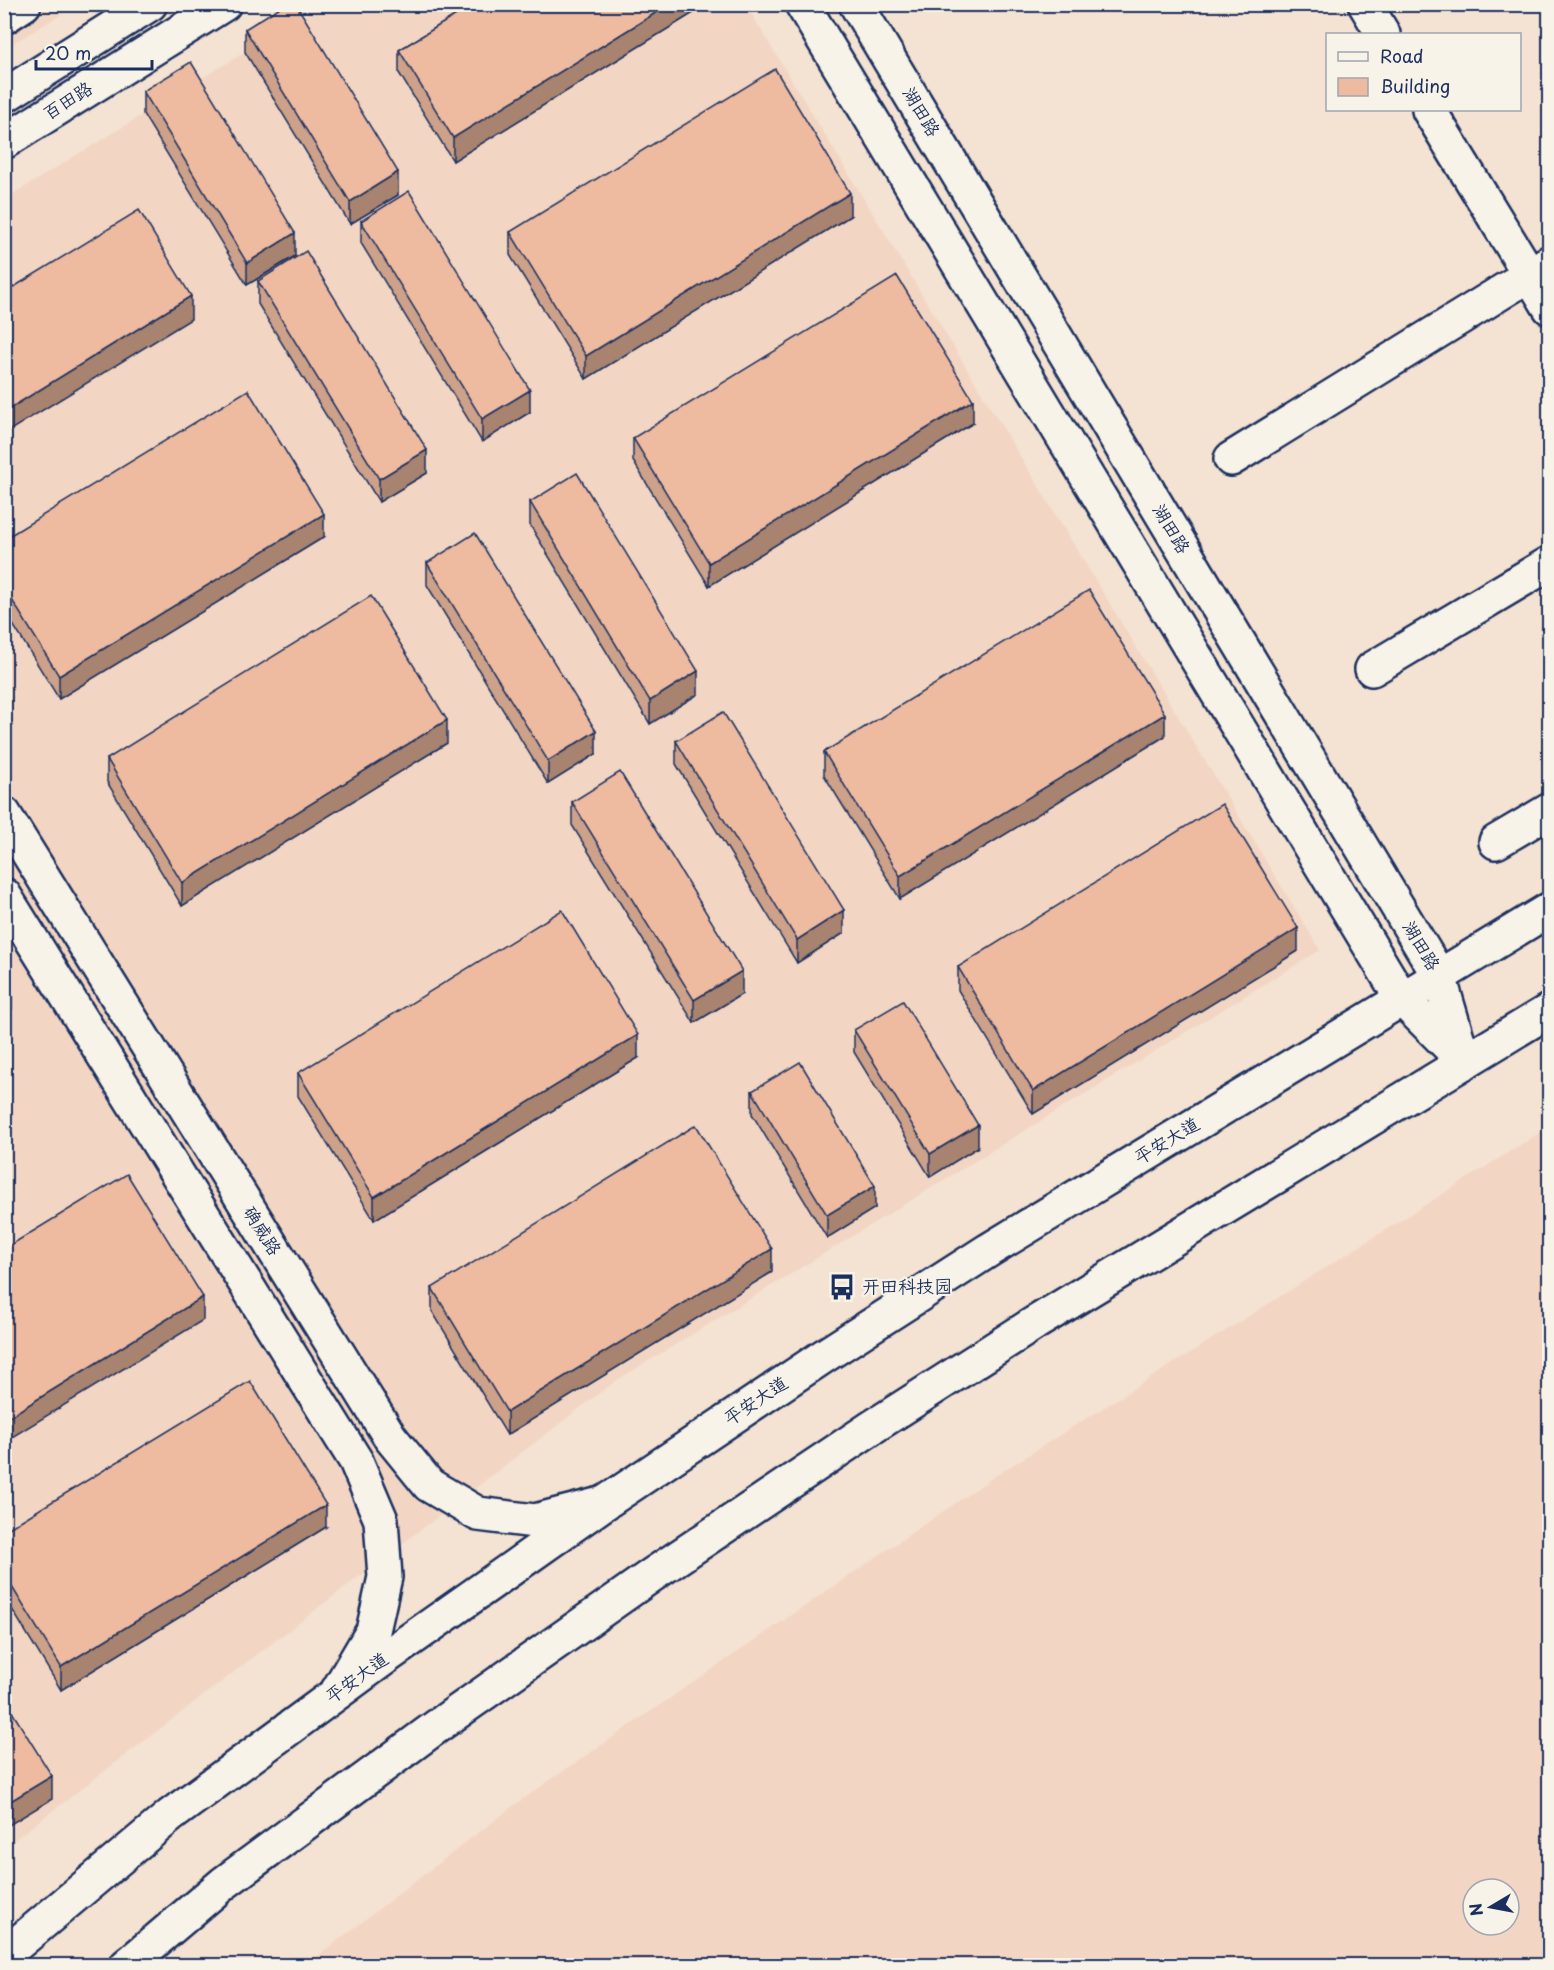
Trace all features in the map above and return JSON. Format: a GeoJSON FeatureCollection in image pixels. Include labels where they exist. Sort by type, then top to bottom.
{"type":"FeatureCollection","features":[{"type":"Feature","properties":{"kind":"street"},"geometry":{"type":"LineString","coordinates":[[4,17],[24,4]]}},
{"type":"Feature","properties":{"kind":"street"},"geometry":{"type":"LineString","coordinates":[[4,96],[150,4]]}},
{"type":"Feature","properties":{"kind":"street","name":"百田路"},"geometry":{"type":"LineString","coordinates":[[4,142],[224,4]]}},
{"type":"Feature","properties":{"kind":"street"},"geometry":{"type":"LineString","coordinates":[[802,4],[1402,999],[1465,1062]]}},
{"type":"Feature","properties":{"kind":"street","name":"湖田路"},"geometry":{"type":"LineString","coordinates":[[856,4],[1439,976],[1465,1062]]}},
{"type":"Feature","properties":{"kind":"street"},"geometry":{"type":"LineString","coordinates":[[1365,4],[1382,33]]}},
{"type":"Feature","properties":{"kind":"street"},"geometry":{"type":"LineString","coordinates":[[1430,111],[1540,269],[1550,308]]}},
{"type":"Feature","properties":{"kind":"street"},"geometry":{"type":"LineString","coordinates":[[1231,459],[1540,269]]}},
{"type":"Feature","properties":{"kind":"street"},"geometry":{"type":"LineString","coordinates":[[1372,669],[1550,563]]}},
{"type":"Feature","properties":{"kind":"street"},"geometry":{"type":"LineString","coordinates":[[1496,842],[1550,810]]}},
{"type":"Feature","properties":{"kind":"street","name":"确威路"},"geometry":{"type":"LineString","coordinates":[[4,814],[390,1437],[429,1485],[478,1514],[535,1521],[603,1504]]}},
{"type":"Feature","properties":{"kind":"street"},"geometry":{"type":"LineString","coordinates":[[4,895],[356,1461],[381,1520],[385,1577],[373,1631],[337,1692]]}},
{"type":"Feature","properties":{"kind":"street","name":"平安大道"},"geometry":{"type":"LineString","coordinates":[[4,1955],[171,1815],[337,1692],[603,1504],[824,1356],[989,1250],[1550,909]]}},
{"type":"Feature","properties":{"kind":"street"},"geometry":{"type":"LineString","coordinates":[[126,1965],[224,1882],[436,1726],[652,1575],[871,1428],[1200,1221],[1550,1010]]}},
{"type":"Feature","properties":{"kind":"shaded area"},"geometry":{"type":"Polygon","coordinates":[[[5,4],[77,5],[5,48],[5,4]]]}},
{"type":"Feature","properties":{"kind":"shaded area"},"geometry":{"type":"Polygon","coordinates":[[[322,5],[746,5],[1320,950],[614,1382],[5,1847],[5,199],[322,5]]]}},
{"type":"Feature","properties":{"kind":"shaded area"},"geometry":{"type":"Polygon","coordinates":[[[1549,1127],[1549,1965],[306,1965],[524,1798],[995,1476],[1549,1127]]]}},
{"type":"Feature","properties":{"kind":"building"},"geometry":{"type":"Polygon","coordinates":[[[285,4],[296,4],[398,172],[350,202],[245,29],[285,4]]]}},
{"type":"Feature","properties":{"kind":"building"},"geometry":{"type":"Polygon","coordinates":[[[474,4],[670,4],[453,138],[399,50],[474,4]]]}},
{"type":"Feature","properties":{"kind":"building"},"geometry":{"type":"Polygon","coordinates":[[[191,62],[295,233],[247,263],[143,91],[191,62]]]}},
{"type":"Feature","properties":{"kind":"building"},"geometry":{"type":"Polygon","coordinates":[[[775,69],[850,193],[586,356],[510,232],[775,69]]]}},
{"type":"Feature","properties":{"kind":"building"},"geometry":{"type":"Polygon","coordinates":[[[409,191],[530,390],[482,419],[361,221],[409,191]]]}},
{"type":"Feature","properties":{"kind":"building"},"geometry":{"type":"Polygon","coordinates":[[[139,210],[191,296],[4,412],[4,293],[139,210]]]}},
{"type":"Feature","properties":{"kind":"building"},"geometry":{"type":"Polygon","coordinates":[[[306,251],[427,450],[379,479],[258,281],[306,251]]]}},
{"type":"Feature","properties":{"kind":"building"},"geometry":{"type":"Polygon","coordinates":[[[897,276],[973,400],[709,563],[633,438],[897,276]]]}},
{"type":"Feature","properties":{"kind":"building"},"geometry":{"type":"Polygon","coordinates":[[[248,390],[324,514],[59,676],[4,587],[4,539],[248,390]]]}},
{"type":"Feature","properties":{"kind":"building"},"geometry":{"type":"Polygon","coordinates":[[[577,473],[698,671],[650,701],[530,502],[577,473]]]}},
{"type":"Feature","properties":{"kind":"building"},"geometry":{"type":"Polygon","coordinates":[[[475,533],[596,731],[548,761],[427,563],[475,533]]]}},
{"type":"Feature","properties":{"kind":"building"},"geometry":{"type":"Polygon","coordinates":[[[1089,590],[1165,714],[900,876],[824,752],[1089,590]]]}},
{"type":"Feature","properties":{"kind":"building"},"geometry":{"type":"Polygon","coordinates":[[[371,596],[447,720],[182,883],[107,759],[371,596]]]}},
{"type":"Feature","properties":{"kind":"building"},"geometry":{"type":"Polygon","coordinates":[[[723,712],[844,910],[797,940],[676,741],[723,712]]]}},
{"type":"Feature","properties":{"kind":"building"},"geometry":{"type":"Polygon","coordinates":[[[620,772],[742,971],[694,1000],[572,802],[620,772]]]}},
{"type":"Feature","properties":{"kind":"building"},"geometry":{"type":"Polygon","coordinates":[[[1222,804],[1298,928],[1033,1091],[958,967],[1222,804]]]}},
{"type":"Feature","properties":{"kind":"building"},"geometry":{"type":"Polygon","coordinates":[[[562,910],[638,1035],[374,1197],[298,1073],[562,910]]]}},
{"type":"Feature","properties":{"kind":"building"},"geometry":{"type":"Polygon","coordinates":[[[4,973],[12,986],[4,991],[4,973]]]}},
{"type":"Feature","properties":{"kind":"building"},"geometry":{"type":"Polygon","coordinates":[[[903,1001],[978,1125],[930,1154],[854,1030],[903,1001]]]}},
{"type":"Feature","properties":{"kind":"building"},"geometry":{"type":"Polygon","coordinates":[[[800,1062],[875,1186],[827,1215],[752,1091],[800,1062]]]}},
{"type":"Feature","properties":{"kind":"building"},"geometry":{"type":"Polygon","coordinates":[[[696,1125],[772,1249],[507,1412],[432,1288],[696,1125]]]}},
{"type":"Feature","properties":{"kind":"building"},"geometry":{"type":"Polygon","coordinates":[[[127,1174],[203,1297],[4,1420],[4,1249],[127,1174]]]}},
{"type":"Feature","properties":{"kind":"building"},"geometry":{"type":"Polygon","coordinates":[[[250,1381],[326,1505],[61,1667],[4,1574],[4,1531],[250,1381]]]}},
{"type":"Feature","properties":{"kind":"building"},"geometry":{"type":"Polygon","coordinates":[[[4,1699],[52,1776],[4,1805],[4,1699]]]}},
{"type":"Feature","properties":{"kind":"place","name":"开田科技园"},"geometry":{"type":"Point","coordinates":[842,1287]}}]}
